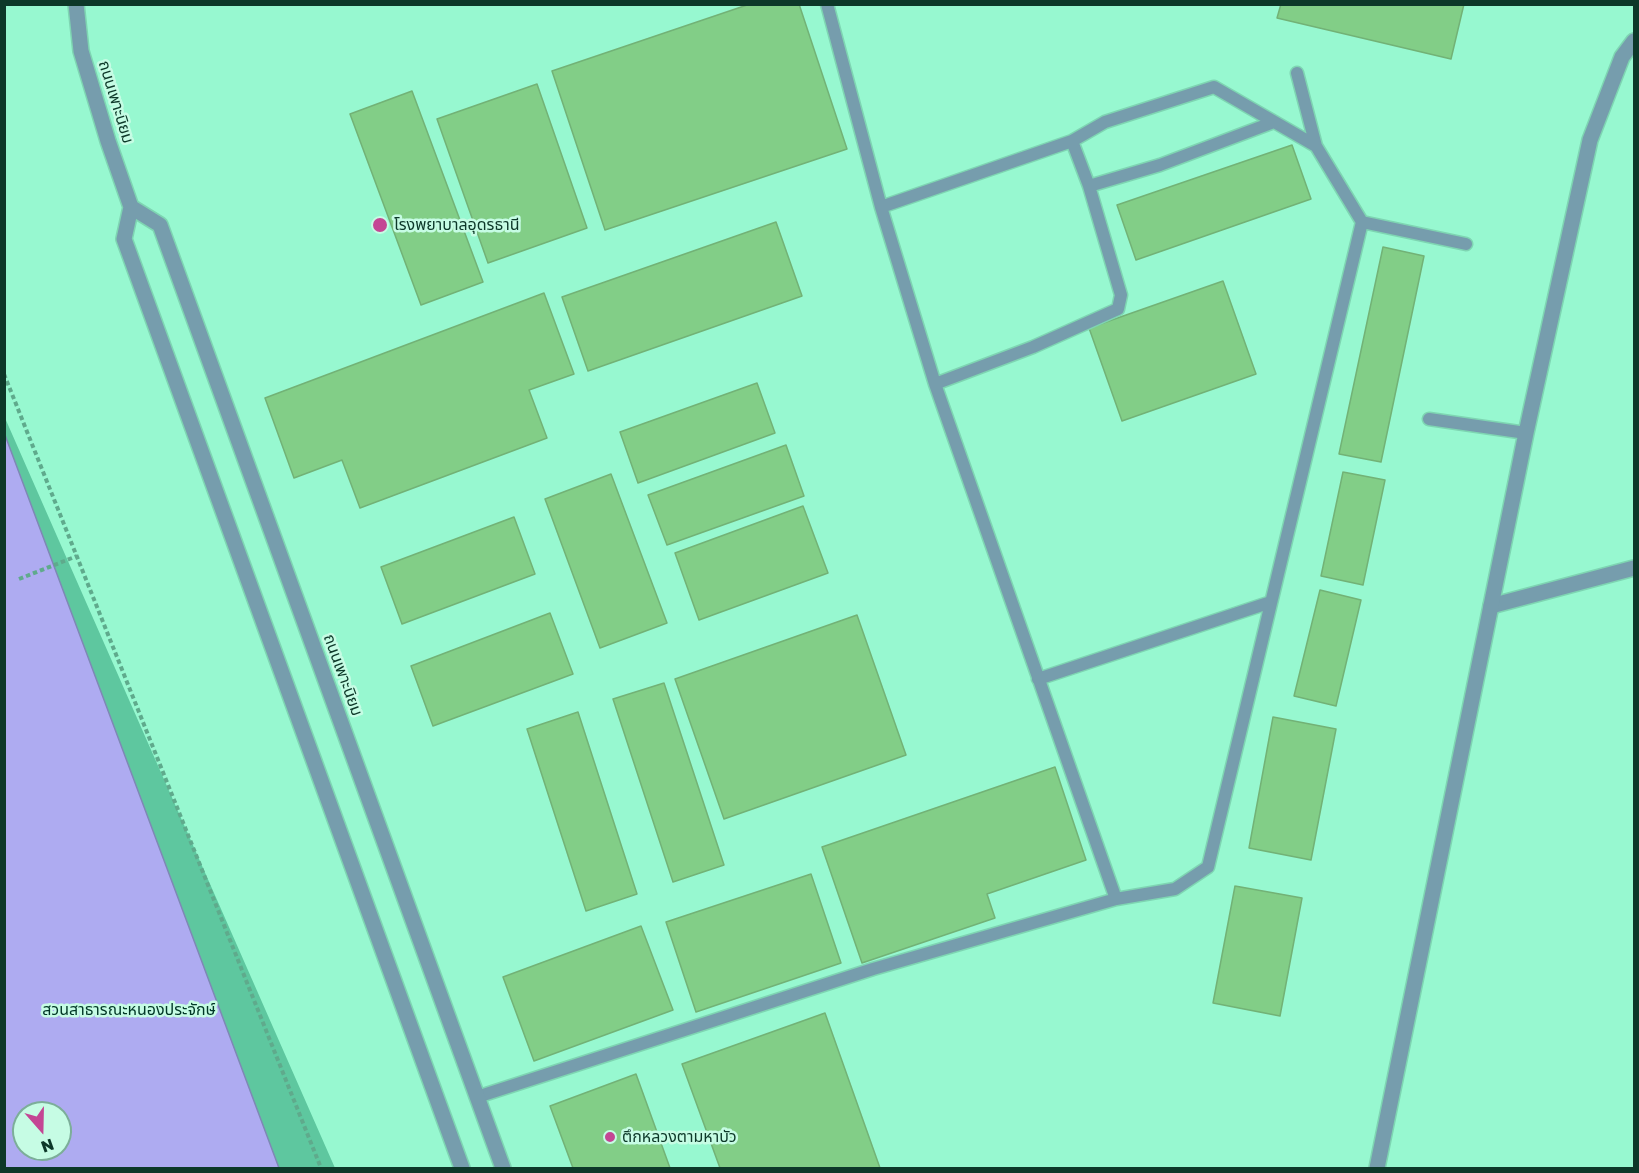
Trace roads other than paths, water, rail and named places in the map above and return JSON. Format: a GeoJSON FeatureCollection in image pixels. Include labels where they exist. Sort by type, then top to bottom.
{"type":"FeatureCollection","features":[{"type":"Feature","properties":{"kind":"street","name":"ถนนเพาะนิยม"},"geometry":{"type":"LineString","coordinates":[[76,4],[81,51],[131,207],[160,225],[503,1168]]}},
{"type":"Feature","properties":{"kind":"street"},"geometry":{"type":"LineString","coordinates":[[1377,1168],[1526,433],[1590,140],[1622,57],[1635,41]]}},
{"type":"Feature","properties":{"kind":"street"},"geometry":{"type":"LineString","coordinates":[[131,207],[124,239],[462,1168]]}},
{"type":"Feature","properties":{"kind":"street"},"geometry":{"type":"LineString","coordinates":[[1491,606],[1635,568]]}},
{"type":"Feature","properties":{"kind":"lane"},"geometry":{"type":"LineString","coordinates":[[827,4],[881,207],[935,384],[1116,899]]}},
{"type":"Feature","properties":{"kind":"lane"},"geometry":{"type":"LineString","coordinates":[[477,1097],[873,969],[1116,899],[1175,889],[1208,867],[1362,222],[1316,146],[1297,72]]}},
{"type":"Feature","properties":{"kind":"lane"},"geometry":{"type":"LineString","coordinates":[[881,207],[1072,141],[1105,122],[1214,87],[1316,146]]}},
{"type":"Feature","properties":{"kind":"lane"},"geometry":{"type":"LineString","coordinates":[[1089,186],[1160,165],[1275,122]]}},
{"type":"Feature","properties":{"kind":"lane"},"geometry":{"type":"LineString","coordinates":[[935,384],[1033,347],[1118,309],[1121,295],[1089,186],[1072,141]]}},
{"type":"Feature","properties":{"kind":"lane"},"geometry":{"type":"LineString","coordinates":[[1362,222],[1466,244]]}},
{"type":"Feature","properties":{"kind":"lane"},"geometry":{"type":"LineString","coordinates":[[1429,419],[1526,433]]}},
{"type":"Feature","properties":{"kind":"lane"},"geometry":{"type":"LineString","coordinates":[[1038,679],[1271,602]]}},
{"type":"Feature","properties":{"kind":"place","name":"โรงพยาบาลอุดรธานี"},"geometry":{"type":"Point","coordinates":[380,225]}},
{"type":"Feature","properties":{"kind":"place","name":"ตึกหลวงตามหาบัว"},"geometry":{"type":"Point","coordinates":[610,1137]}},
{"type":"Feature","properties":{"kind":"park label","name":"สวนสาธารณะหนองประจักษ์"},"geometry":{"type":"Point","coordinates":[129,1010]}}]}
